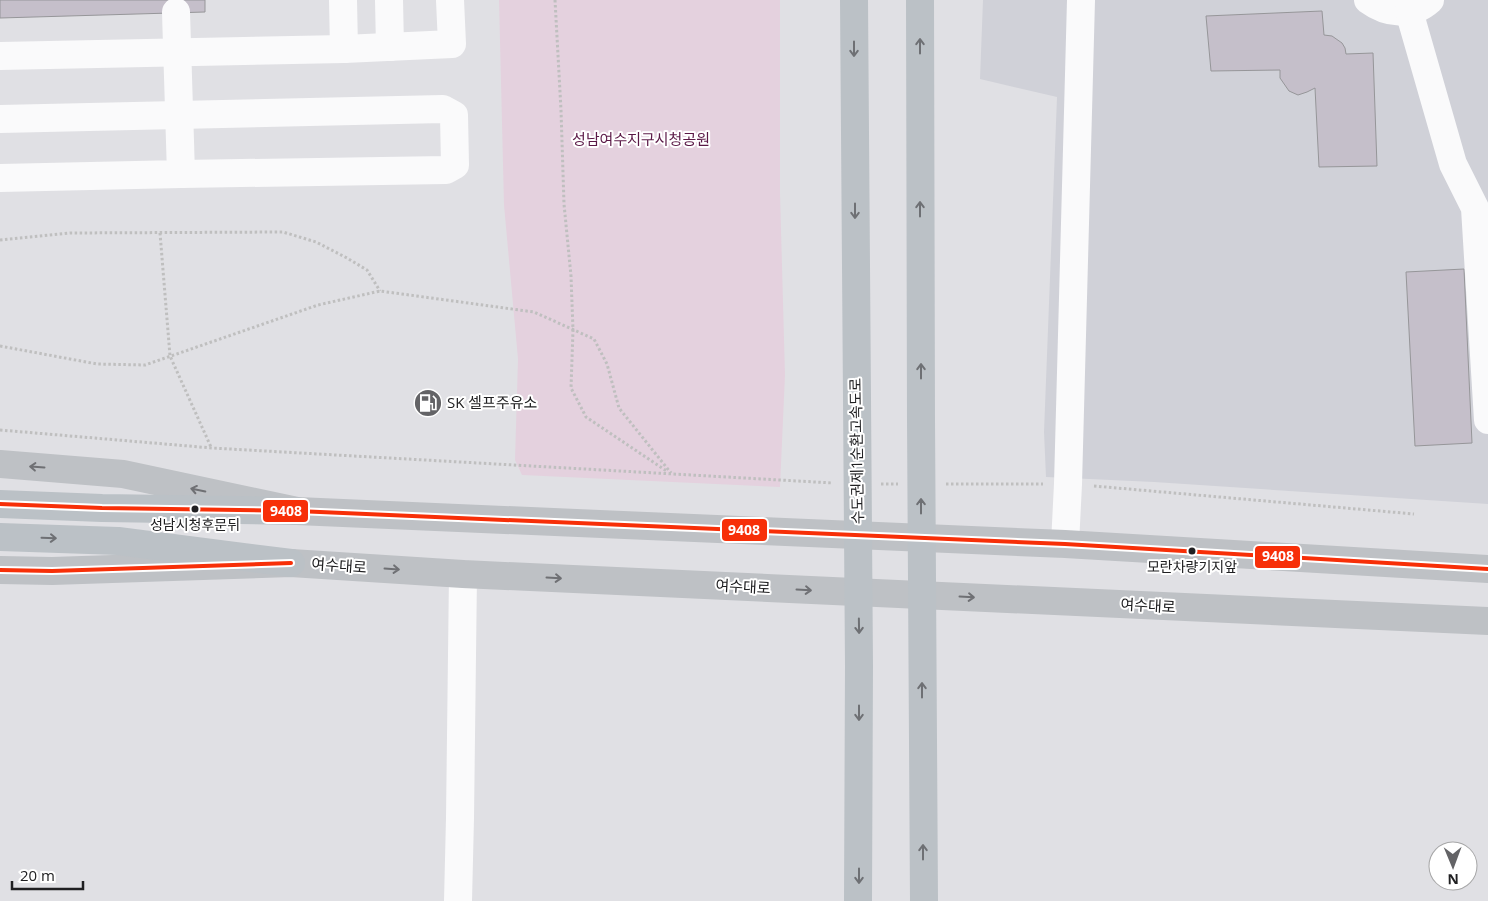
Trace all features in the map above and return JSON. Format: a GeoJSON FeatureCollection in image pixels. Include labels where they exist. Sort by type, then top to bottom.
{"type":"FeatureCollection","features":[{"type":"Feature","properties":{"kind":"highway","name":"수도권제1순환고속도로"},"geometry":{"type":"LineString","coordinates":[[854,0],[859,664],[858,901]]}},
{"type":"Feature","properties":{"kind":"highway"},"geometry":{"type":"LineString","coordinates":[[920,0],[924,901]]}},
{"type":"Feature","properties":{"kind":"highway"},"geometry":{"type":"LineString","coordinates":[[0,504],[297,511]]}},
{"type":"Feature","properties":{"kind":"highway","name":"여수대로"},"geometry":{"type":"LineString","coordinates":[[0,537],[118,541],[291,562]]}},
{"type":"Feature","properties":{"kind":"main road"},"geometry":{"type":"LineString","coordinates":[[0,464],[123,474],[297,511],[1065,544],[1488,568]]}},
{"type":"Feature","properties":{"kind":"main road"},"geometry":{"type":"LineString","coordinates":[[0,570],[52,571],[291,562]]}},
{"type":"Feature","properties":{"kind":"main road","name":"여수대로"},"geometry":{"type":"LineString","coordinates":[[291,562],[463,574],[1488,621]]}},
{"type":"Feature","properties":{"kind":"lane"},"geometry":{"type":"LineString","coordinates":[[342,0],[344,49]]}},
{"type":"Feature","properties":{"kind":"lane"},"geometry":{"type":"LineString","coordinates":[[389,0],[390,47]]}},
{"type":"Feature","properties":{"kind":"lane"},"geometry":{"type":"LineString","coordinates":[[0,56],[344,49],[452,44],[450,0]]}},
{"type":"Feature","properties":{"kind":"lane"},"geometry":{"type":"LineString","coordinates":[[1065,544],[1081,0]]}},
{"type":"Feature","properties":{"kind":"lane"},"geometry":{"type":"LineString","coordinates":[[1368,0],[1378,7],[1393,12],[1420,6],[1453,164],[1475,208],[1488,420]]}},
{"type":"Feature","properties":{"kind":"lane"},"geometry":{"type":"LineString","coordinates":[[176,12],[181,174]]}},
{"type":"Feature","properties":{"kind":"lane"},"geometry":{"type":"LineString","coordinates":[[0,119],[443,109],[454,115],[455,165],[446,170],[0,178]]}},
{"type":"Feature","properties":{"kind":"lane"},"geometry":{"type":"LineString","coordinates":[[458,901],[463,574]]}},
{"type":"Feature","properties":{"kind":"path"},"geometry":{"type":"LineString","coordinates":[[555,0],[562,110],[564,204],[571,276],[573,330],[571,388],[586,417],[672,474]]}},
{"type":"Feature","properties":{"kind":"path"},"geometry":{"type":"LineString","coordinates":[[0,240],[70,233],[283,232],[316,242],[354,262],[366,270],[380,292]]}},
{"type":"Feature","properties":{"kind":"path"},"geometry":{"type":"LineString","coordinates":[[160,233],[170,356],[212,448]]}},
{"type":"Feature","properties":{"kind":"path"},"geometry":{"type":"LineString","coordinates":[[0,346],[97,364],[145,365],[318,305],[380,292],[534,312],[594,339],[607,364],[619,408],[672,474]]}},
{"type":"Feature","properties":{"kind":"path"},"geometry":{"type":"LineString","coordinates":[[0,430],[212,448],[834,483]]}},
{"type":"Feature","properties":{"kind":"path"},"geometry":{"type":"LineString","coordinates":[[873,484],[902,484]]}},
{"type":"Feature","properties":{"kind":"path"},"geometry":{"type":"LineString","coordinates":[[941,484],[1068,484],[1414,514]]}},
{"type":"Feature","properties":{"kind":"shaded area"},"geometry":{"type":"Polygon","coordinates":[[[983,0],[1488,0],[1488,504],[1154,482],[1046,477],[1044,432],[1057,97],[980,79],[983,0]]]}},
{"type":"Feature","properties":{"kind":"green space","name":"성남여수지구시청공원"},"geometry":{"type":"Polygon","coordinates":[[[499,0],[780,0],[780,193],[785,375],[780,487],[522,475],[515,460],[518,359],[504,205],[499,0]]]}},
{"type":"Feature","properties":{"kind":"building"},"geometry":{"type":"Polygon","coordinates":[[[0,0],[205,0],[205,12],[0,18],[0,0]]]}},
{"type":"Feature","properties":{"kind":"building"},"geometry":{"type":"Polygon","coordinates":[[[1322,11],[1324,35],[1332,36],[1342,43],[1346,54],[1373,53],[1377,166],[1319,167],[1315,88],[1298,95],[1289,91],[1280,78],[1280,70],[1211,71],[1206,16],[1322,11]]]}},
{"type":"Feature","properties":{"kind":"building"},"geometry":{"type":"Polygon","coordinates":[[[1464,269],[1472,443],[1415,446],[1406,272],[1464,269]]]}},
{"type":"Feature","properties":{"kind":"transit line","name":"9408"},"geometry":{"type":"LineString","coordinates":[[0,504],[102,508],[297,511],[1065,544],[1488,569]]}},
{"type":"Feature","properties":{"kind":"transit line","name":"9408"},"geometry":{"type":"LineString","coordinates":[[0,570],[52,571],[291,563]]}},
{"type":"Feature","properties":{"kind":"place","name":"SK 셀프주유소"},"geometry":{"type":"Point","coordinates":[428,403]}},
{"type":"Feature","properties":{"kind":"place","name":"성남시청후문뒤"},"geometry":{"type":"Point","coordinates":[195,509]}},
{"type":"Feature","properties":{"kind":"place","name":"모란차량기지앞"},"geometry":{"type":"Point","coordinates":[1192,551]}}]}
